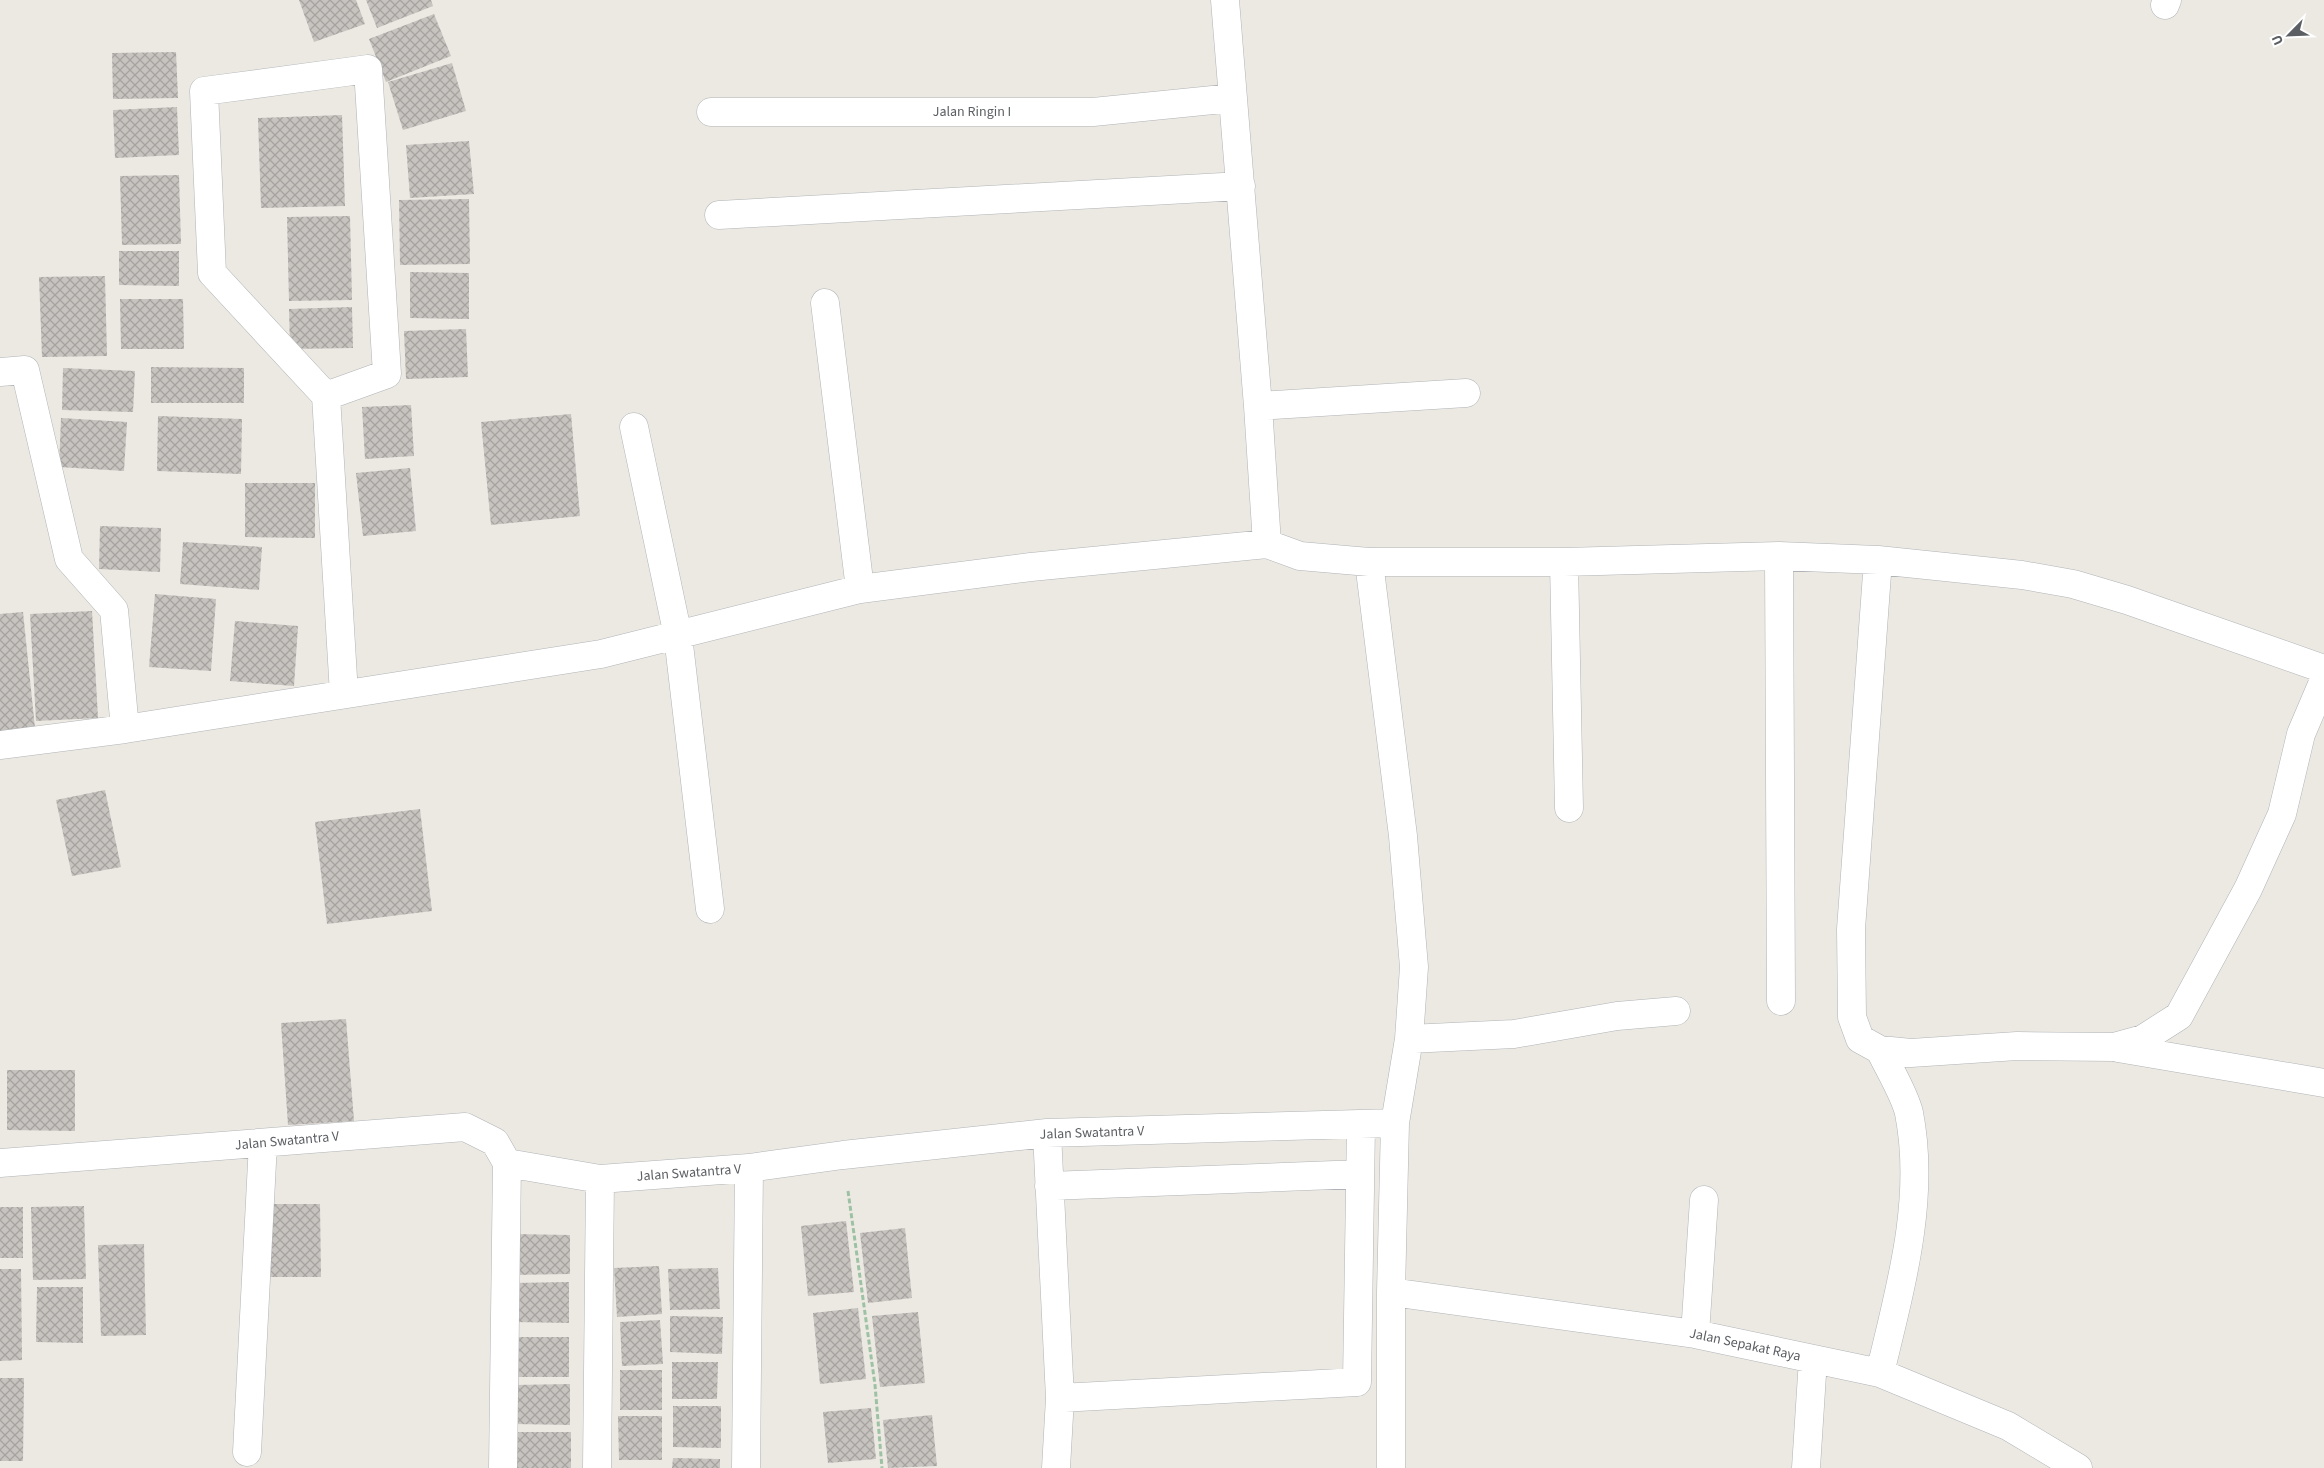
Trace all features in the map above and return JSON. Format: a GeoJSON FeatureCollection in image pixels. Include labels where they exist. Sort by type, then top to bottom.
{"type":"FeatureCollection","features":[{"type":"Feature","properties":{"kind":"street"},"geometry":{"type":"LineString","coordinates":[[1225,0],[1258,406],[1267,544]]}},
{"type":"Feature","properties":{"kind":"street"},"geometry":{"type":"LineString","coordinates":[[326,396],[387,374],[368,69],[204,91],[212,273],[326,396],[344,694]]}},
{"type":"Feature","properties":{"kind":"street","name":"Jalan Ringin I"},"geometry":{"type":"LineString","coordinates":[[710,112],[1093,112],[1233,98]]}},
{"type":"Feature","properties":{"kind":"street"},"geometry":{"type":"LineString","coordinates":[[719,215],[1240,186]]}},
{"type":"Feature","properties":{"kind":"street"},"geometry":{"type":"LineString","coordinates":[[825,303],[860,589]]}},
{"type":"Feature","properties":{"kind":"street"},"geometry":{"type":"LineString","coordinates":[[0,372],[25,370],[69,559],[114,610],[124,730]]}},
{"type":"Feature","properties":{"kind":"street"},"geometry":{"type":"LineString","coordinates":[[1258,406],[1466,393]]}},
{"type":"Feature","properties":{"kind":"street"},"geometry":{"type":"LineString","coordinates":[[634,427],[678,636],[710,909]]}},
{"type":"Feature","properties":{"kind":"street"},"geometry":{"type":"LineString","coordinates":[[0,745],[124,730],[601,654],[860,589],[1031,566],[1267,544],[1300,556],[1369,562],[1564,562],[1779,556],[1878,560],[2022,575],[2073,584],[2127,600],[2324,669]]}},
{"type":"Feature","properties":{"kind":"street"},"geometry":{"type":"LineString","coordinates":[[1779,556],[1781,1001]]}},
{"type":"Feature","properties":{"kind":"street"},"geometry":{"type":"LineString","coordinates":[[1878,560],[1851,929],[1852,1017],[1860,1039],[1880,1050],[1910,1053],[2017,1046],[2114,1047],[2324,1083]]}},
{"type":"Feature","properties":{"kind":"street"},"geometry":{"type":"LineString","coordinates":[[1369,562],[1403,836],[1414,967],[1409,1039],[1395,1123],[1391,1292],[1391,1468]]}},
{"type":"Feature","properties":{"kind":"street"},"geometry":{"type":"LineString","coordinates":[[1564,562],[1569,808]]}},
{"type":"Feature","properties":{"kind":"street"},"geometry":{"type":"LineString","coordinates":[[2114,1047],[2143,1039],[2179,1016],[2248,889],[2282,814],[2301,734],[2324,680]]}},
{"type":"Feature","properties":{"kind":"street"},"geometry":{"type":"LineString","coordinates":[[1409,1039],[1514,1034],[1617,1016],[1676,1011]]}},
{"type":"Feature","properties":{"kind":"street"},"geometry":{"type":"LineString","coordinates":[[1880,1050],[1908,1111],[1914,1177],[1908,1252],[1880,1373]]}},
{"type":"Feature","properties":{"kind":"street","name":"Jalan Swatantra V"},"geometry":{"type":"LineString","coordinates":[[0,1163],[465,1127],[495,1142],[507,1163],[600,1179],[749,1168],[843,1155],[1047,1133],[1395,1123]]}},
{"type":"Feature","properties":{"kind":"street"},"geometry":{"type":"LineString","coordinates":[[1060,1398],[1357,1382],[1360,1125]]}},
{"type":"Feature","properties":{"kind":"street"},"geometry":{"type":"LineString","coordinates":[[1047,1133],[1060,1398],[1056,1468]]}},
{"type":"Feature","properties":{"kind":"street"},"geometry":{"type":"LineString","coordinates":[[247,1452],[263,1143]]}},
{"type":"Feature","properties":{"kind":"street"},"geometry":{"type":"LineString","coordinates":[[503,1468],[507,1163]]}},
{"type":"Feature","properties":{"kind":"street"},"geometry":{"type":"LineString","coordinates":[[746,1468],[749,1168]]}},
{"type":"Feature","properties":{"kind":"street"},"geometry":{"type":"LineString","coordinates":[[1049,1186],[1360,1174]]}},
{"type":"Feature","properties":{"kind":"street"},"geometry":{"type":"LineString","coordinates":[[597,1468],[600,1179]]}},
{"type":"Feature","properties":{"kind":"street"},"geometry":{"type":"LineString","coordinates":[[1695,1334],[1704,1200]]}},
{"type":"Feature","properties":{"kind":"street","name":"Jalan Sepakat Raya"},"geometry":{"type":"LineString","coordinates":[[1391,1292],[1695,1334],[1880,1373],[2008,1426],[2078,1468]]}},
{"type":"Feature","properties":{"kind":"street"},"geometry":{"type":"LineString","coordinates":[[1806,1468],[1813,1359]]}},
{"type":"Feature","properties":{"kind":"path"},"geometry":{"type":"LineString","coordinates":[[843,1155],[875,1385],[882,1468]]}},
{"type":"Feature","properties":{"kind":"building"},"geometry":{"type":"Polygon","coordinates":[[[299,0],[356,0],[365,24],[314,42],[299,0]]]}},
{"type":"Feature","properties":{"kind":"building"},"geometry":{"type":"Polygon","coordinates":[[[366,0],[431,0],[433,6],[377,28],[366,0]]]}},
{"type":"Feature","properties":{"kind":"building"},"geometry":{"type":"Polygon","coordinates":[[[434,14],[451,56],[386,82],[369,39],[434,14]]]}},
{"type":"Feature","properties":{"kind":"building"},"geometry":{"type":"Polygon","coordinates":[[[176,52],[178,98],[113,99],[112,53],[176,52]]]}},
{"type":"Feature","properties":{"kind":"building"},"geometry":{"type":"Polygon","coordinates":[[[452,63],[466,111],[403,130],[388,82],[452,63]]]}},
{"type":"Feature","properties":{"kind":"building"},"geometry":{"type":"Polygon","coordinates":[[[177,107],[179,155],[115,158],[113,110],[177,107]]]}},
{"type":"Feature","properties":{"kind":"building"},"geometry":{"type":"Polygon","coordinates":[[[342,115],[345,206],[261,208],[258,118],[342,115]]]}},
{"type":"Feature","properties":{"kind":"building"},"geometry":{"type":"Polygon","coordinates":[[[469,141],[474,194],[410,198],[406,145],[469,141]]]}},
{"type":"Feature","properties":{"kind":"building"},"geometry":{"type":"Polygon","coordinates":[[[179,175],[181,244],[122,245],[120,176],[179,175]]]}},
{"type":"Feature","properties":{"kind":"building"},"geometry":{"type":"Polygon","coordinates":[[[469,199],[470,264],[400,265],[399,200],[469,199]]]}},
{"type":"Feature","properties":{"kind":"building"},"geometry":{"type":"Polygon","coordinates":[[[350,216],[352,300],[289,301],[287,217],[350,216]]]}},
{"type":"Feature","properties":{"kind":"building"},"geometry":{"type":"Polygon","coordinates":[[[119,251],[179,251],[179,286],[119,285],[119,251]]]}},
{"type":"Feature","properties":{"kind":"building"},"geometry":{"type":"Polygon","coordinates":[[[410,272],[469,273],[469,319],[410,318],[410,272]]]}},
{"type":"Feature","properties":{"kind":"building"},"geometry":{"type":"Polygon","coordinates":[[[105,276],[107,356],[42,357],[39,277],[105,276]]]}},
{"type":"Feature","properties":{"kind":"building"},"geometry":{"type":"Polygon","coordinates":[[[120,299],[183,299],[184,349],[121,349],[120,299]]]}},
{"type":"Feature","properties":{"kind":"building"},"geometry":{"type":"Polygon","coordinates":[[[352,307],[353,348],[290,349],[289,309],[352,307]]]}},
{"type":"Feature","properties":{"kind":"building"},"geometry":{"type":"Polygon","coordinates":[[[466,329],[468,377],[406,379],[404,331],[466,329]]]}},
{"type":"Feature","properties":{"kind":"building"},"geometry":{"type":"Polygon","coordinates":[[[151,367],[244,368],[244,403],[151,403],[151,367]]]}},
{"type":"Feature","properties":{"kind":"building"},"geometry":{"type":"Polygon","coordinates":[[[63,368],[135,371],[133,412],[62,410],[63,368]]]}},
{"type":"Feature","properties":{"kind":"building"},"geometry":{"type":"Polygon","coordinates":[[[411,405],[414,456],[365,459],[362,407],[411,405]]]}},
{"type":"Feature","properties":{"kind":"building"},"geometry":{"type":"Polygon","coordinates":[[[571,414],[580,516],[491,525],[481,422],[571,414]]]}},
{"type":"Feature","properties":{"kind":"building"},"geometry":{"type":"Polygon","coordinates":[[[158,416],[242,419],[241,474],[157,471],[158,416]]]}},
{"type":"Feature","properties":{"kind":"building"},"geometry":{"type":"Polygon","coordinates":[[[61,418],[127,422],[124,471],[59,467],[61,418]]]}},
{"type":"Feature","properties":{"kind":"building"},"geometry":{"type":"Polygon","coordinates":[[[410,468],[416,531],[363,536],[356,473],[410,468]]]}},
{"type":"Feature","properties":{"kind":"building"},"geometry":{"type":"Polygon","coordinates":[[[245,483],[315,483],[315,538],[245,537],[245,483]]]}},
{"type":"Feature","properties":{"kind":"building"},"geometry":{"type":"Polygon","coordinates":[[[100,526],[161,528],[160,572],[99,569],[100,526]]]}},
{"type":"Feature","properties":{"kind":"building"},"geometry":{"type":"Polygon","coordinates":[[[183,542],[262,547],[259,590],[180,584],[183,542]]]}},
{"type":"Feature","properties":{"kind":"building"},"geometry":{"type":"Polygon","coordinates":[[[155,594],[216,599],[211,671],[149,667],[155,594]]]}},
{"type":"Feature","properties":{"kind":"building"},"geometry":{"type":"Polygon","coordinates":[[[92,611],[98,718],[36,721],[30,614],[92,611]]]}},
{"type":"Feature","properties":{"kind":"building"},"geometry":{"type":"Polygon","coordinates":[[[23,612],[35,728],[0,732],[0,614],[23,612]]]}},
{"type":"Feature","properties":{"kind":"building"},"geometry":{"type":"Polygon","coordinates":[[[235,621],[298,626],[294,686],[230,681],[235,621]]]}},
{"type":"Feature","properties":{"kind":"building"},"geometry":{"type":"Polygon","coordinates":[[[105,790],[121,867],[72,876],[56,800],[105,790]]]}},
{"type":"Feature","properties":{"kind":"building"},"geometry":{"type":"Polygon","coordinates":[[[420,809],[432,911],[327,924],[315,822],[420,809]]]}},
{"type":"Feature","properties":{"kind":"building"},"geometry":{"type":"Polygon","coordinates":[[[346,1019],[354,1121],[288,1125],[281,1023],[346,1019]]]}},
{"type":"Feature","properties":{"kind":"building"},"geometry":{"type":"Polygon","coordinates":[[[7,1070],[75,1070],[75,1131],[7,1130],[7,1070]]]}},
{"type":"Feature","properties":{"kind":"building"},"geometry":{"type":"Polygon","coordinates":[[[268,1204],[320,1204],[321,1277],[269,1277],[268,1204]]]}},
{"type":"Feature","properties":{"kind":"building"},"geometry":{"type":"Polygon","coordinates":[[[84,1206],[86,1279],[33,1280],[31,1207],[84,1206]]]}},
{"type":"Feature","properties":{"kind":"building"},"geometry":{"type":"Polygon","coordinates":[[[0,1207],[23,1207],[23,1258],[0,1258],[0,1207]]]}},
{"type":"Feature","properties":{"kind":"building"},"geometry":{"type":"Polygon","coordinates":[[[846,1221],[854,1292],[808,1296],[801,1226],[846,1221]]]}},
{"type":"Feature","properties":{"kind":"building"},"geometry":{"type":"Polygon","coordinates":[[[905,1228],[912,1298],[868,1303],[860,1233],[905,1228]]]}},
{"type":"Feature","properties":{"kind":"building"},"geometry":{"type":"Polygon","coordinates":[[[514,1234],[570,1235],[570,1274],[514,1275],[514,1234]]]}},
{"type":"Feature","properties":{"kind":"building"},"geometry":{"type":"Polygon","coordinates":[[[144,1244],[146,1335],[101,1336],[98,1245],[144,1244]]]}},
{"type":"Feature","properties":{"kind":"building"},"geometry":{"type":"Polygon","coordinates":[[[659,1266],[662,1314],[617,1317],[614,1268],[659,1266]]]}},
{"type":"Feature","properties":{"kind":"building"},"geometry":{"type":"Polygon","coordinates":[[[718,1268],[720,1309],[670,1310],[668,1269],[718,1268]]]}},
{"type":"Feature","properties":{"kind":"building"},"geometry":{"type":"Polygon","coordinates":[[[0,1269],[21,1269],[22,1360],[0,1361],[0,1269]]]}},
{"type":"Feature","properties":{"kind":"building"},"geometry":{"type":"Polygon","coordinates":[[[569,1282],[569,1323],[514,1322],[514,1283],[569,1282]]]}},
{"type":"Feature","properties":{"kind":"building"},"geometry":{"type":"Polygon","coordinates":[[[37,1287],[83,1287],[83,1343],[36,1342],[37,1287]]]}},
{"type":"Feature","properties":{"kind":"building"},"geometry":{"type":"Polygon","coordinates":[[[858,1308],[866,1379],[820,1384],[813,1313],[858,1308]]]}},
{"type":"Feature","properties":{"kind":"building"},"geometry":{"type":"Polygon","coordinates":[[[918,1312],[925,1383],[880,1387],[872,1316],[918,1312]]]}},
{"type":"Feature","properties":{"kind":"building"},"geometry":{"type":"Polygon","coordinates":[[[670,1316],[723,1317],[722,1354],[670,1352],[670,1316]]]}},
{"type":"Feature","properties":{"kind":"building"},"geometry":{"type":"Polygon","coordinates":[[[660,1320],[663,1364],[622,1366],[620,1322],[660,1320]]]}},
{"type":"Feature","properties":{"kind":"building"},"geometry":{"type":"Polygon","coordinates":[[[513,1337],[569,1337],[569,1377],[513,1377],[513,1337]]]}},
{"type":"Feature","properties":{"kind":"building"},"geometry":{"type":"Polygon","coordinates":[[[672,1362],[718,1362],[717,1399],[672,1399],[672,1362]]]}},
{"type":"Feature","properties":{"kind":"building"},"geometry":{"type":"Polygon","coordinates":[[[620,1370],[662,1370],[662,1410],[620,1410],[620,1370]]]}},
{"type":"Feature","properties":{"kind":"building"},"geometry":{"type":"Polygon","coordinates":[[[0,1378],[24,1378],[23,1461],[0,1461],[0,1378]]]}},
{"type":"Feature","properties":{"kind":"building"},"geometry":{"type":"Polygon","coordinates":[[[570,1384],[570,1425],[514,1424],[514,1385],[570,1384]]]}},
{"type":"Feature","properties":{"kind":"building"},"geometry":{"type":"Polygon","coordinates":[[[673,1406],[721,1406],[721,1448],[673,1447],[673,1406]]]}},
{"type":"Feature","properties":{"kind":"building"},"geometry":{"type":"Polygon","coordinates":[[[871,1408],[876,1459],[828,1463],[823,1412],[871,1408]]]}},
{"type":"Feature","properties":{"kind":"building"},"geometry":{"type":"Polygon","coordinates":[[[932,1415],[937,1466],[888,1468],[883,1420],[932,1415]]]}},
{"type":"Feature","properties":{"kind":"building"},"geometry":{"type":"Polygon","coordinates":[[[618,1416],[662,1416],[662,1460],[619,1460],[618,1416]]]}},
{"type":"Feature","properties":{"kind":"building"},"geometry":{"type":"Polygon","coordinates":[[[516,1432],[571,1432],[571,1468],[516,1468],[516,1432]]]}},
{"type":"Feature","properties":{"kind":"building"},"geometry":{"type":"Polygon","coordinates":[[[673,1458],[720,1459],[720,1468],[672,1468],[673,1458]]]}}]}
